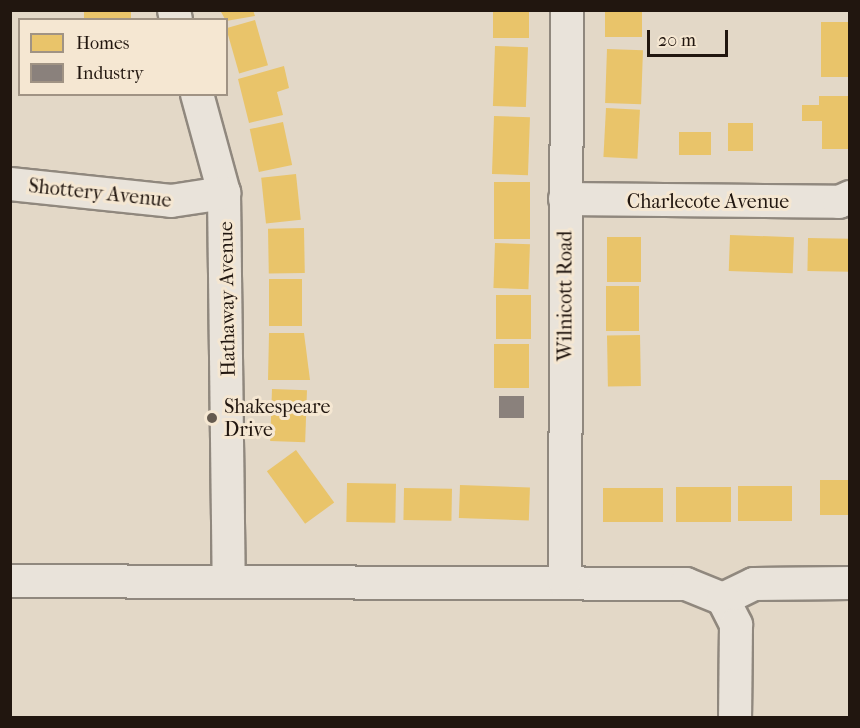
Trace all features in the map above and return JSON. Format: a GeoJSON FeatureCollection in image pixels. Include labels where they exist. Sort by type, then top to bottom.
{"type":"FeatureCollection","features":[{"type":"Feature","properties":{"kind":"street","name":"Wilnicott Road"},"geometry":{"type":"LineString","coordinates":[[565,582],[567,10]]}},
{"type":"Feature","properties":{"kind":"street","name":"Hathaway Avenue"},"geometry":{"type":"LineString","coordinates":[[198,96],[224,193],[229,579]]}},
{"type":"Feature","properties":{"kind":"street","name":"Shottery Avenue"},"geometry":{"type":"LineString","coordinates":[[10,184],[171,201],[224,193]]}},
{"type":"Feature","properties":{"kind":"street","name":"Charlecote Avenue"},"geometry":{"type":"LineString","coordinates":[[565,199],[839,201],[849,197]]}},
{"type":"Feature","properties":{"kind":"street"},"geometry":{"type":"LineString","coordinates":[[10,581],[229,579],[686,584],[723,599],[736,625],[735,717]]}},
{"type":"Feature","properties":{"kind":"street"},"geometry":{"type":"LineString","coordinates":[[723,599],[754,584],[849,583]]}},
{"type":"Feature","properties":{"kind":"building: Homes"},"geometry":{"type":"Polygon","coordinates":[[[84,10],[131,10],[131,18],[84,18],[84,10]]]}},
{"type":"Feature","properties":{"kind":"building: Homes"},"geometry":{"type":"Polygon","coordinates":[[[220,10],[253,10],[255,16],[228,21],[228,18],[224,18],[220,10]]]}},
{"type":"Feature","properties":{"kind":"building: Homes"},"geometry":{"type":"Polygon","coordinates":[[[493,10],[529,10],[529,38],[493,38],[493,10]]]}},
{"type":"Feature","properties":{"kind":"building: Homes"},"geometry":{"type":"Polygon","coordinates":[[[605,10],[642,10],[642,37],[605,37],[605,10]]]}},
{"type":"Feature","properties":{"kind":"building: Homes"},"geometry":{"type":"Polygon","coordinates":[[[255,20],[268,65],[239,73],[228,28],[255,20]]]}},
{"type":"Feature","properties":{"kind":"building: Homes"},"geometry":{"type":"Polygon","coordinates":[[[821,22],[850,22],[850,77],[821,77],[821,22]]]}},
{"type":"Feature","properties":{"kind":"building: Homes"},"geometry":{"type":"Polygon","coordinates":[[[495,46],[528,47],[526,107],[493,106],[495,46]]]}},
{"type":"Feature","properties":{"kind":"building: Homes"},"geometry":{"type":"Polygon","coordinates":[[[607,49],[643,50],[641,104],[605,103],[607,49]]]}},
{"type":"Feature","properties":{"kind":"building: Homes"},"geometry":{"type":"Polygon","coordinates":[[[284,66],[289,88],[277,92],[283,115],[249,123],[238,79],[284,66]]]}},
{"type":"Feature","properties":{"kind":"building: Homes"},"geometry":{"type":"Polygon","coordinates":[[[819,96],[850,96],[850,149],[822,149],[822,121],[802,121],[802,105],[819,105],[819,96]]]}},
{"type":"Feature","properties":{"kind":"building: Homes"},"geometry":{"type":"Polygon","coordinates":[[[606,108],[640,110],[637,159],[603,157],[606,108]]]}},
{"type":"Feature","properties":{"kind":"building: Homes"},"geometry":{"type":"Polygon","coordinates":[[[494,116],[530,117],[528,175],[492,174],[494,116]]]}},
{"type":"Feature","properties":{"kind":"building: Homes"},"geometry":{"type":"Polygon","coordinates":[[[283,122],[292,165],[259,172],[250,129],[283,122]]]}},
{"type":"Feature","properties":{"kind":"building: Homes"},"geometry":{"type":"Polygon","coordinates":[[[728,123],[753,123],[753,151],[728,151],[728,123]]]}},
{"type":"Feature","properties":{"kind":"building: Homes"},"geometry":{"type":"Polygon","coordinates":[[[679,132],[711,132],[711,155],[679,155],[679,132]]]}},
{"type":"Feature","properties":{"kind":"building: Homes"},"geometry":{"type":"Polygon","coordinates":[[[296,174],[301,220],[266,223],[261,178],[296,174]]]}},
{"type":"Feature","properties":{"kind":"building: Homes"},"geometry":{"type":"Polygon","coordinates":[[[494,182],[530,182],[530,239],[494,239],[494,182]]]}},
{"type":"Feature","properties":{"kind":"building: Homes"},"geometry":{"type":"Polygon","coordinates":[[[304,228],[305,273],[269,274],[268,229],[304,228]]]}},
{"type":"Feature","properties":{"kind":"building: Homes"},"geometry":{"type":"Polygon","coordinates":[[[730,235],[794,237],[793,273],[729,271],[730,235]]]}},
{"type":"Feature","properties":{"kind":"building: Homes"},"geometry":{"type":"Polygon","coordinates":[[[607,237],[641,237],[641,282],[607,282],[607,237]]]}},
{"type":"Feature","properties":{"kind":"building: Homes"},"geometry":{"type":"Polygon","coordinates":[[[808,238],[850,239],[849,272],[807,271],[808,238]]]}},
{"type":"Feature","properties":{"kind":"building: Homes"},"geometry":{"type":"Polygon","coordinates":[[[495,243],[530,244],[528,289],[493,288],[495,243]]]}},
{"type":"Feature","properties":{"kind":"building: Homes"},"geometry":{"type":"Polygon","coordinates":[[[269,279],[302,279],[302,326],[269,326],[269,279]]]}},
{"type":"Feature","properties":{"kind":"building: Homes"},"geometry":{"type":"Polygon","coordinates":[[[606,286],[639,286],[639,331],[606,331],[606,286]]]}},
{"type":"Feature","properties":{"kind":"building: Homes"},"geometry":{"type":"Polygon","coordinates":[[[496,295],[531,295],[531,339],[496,339],[496,295]]]}},
{"type":"Feature","properties":{"kind":"building: Homes"},"geometry":{"type":"Polygon","coordinates":[[[269,333],[304,333],[310,380],[268,380],[269,333]]]}},
{"type":"Feature","properties":{"kind":"building: Homes"},"geometry":{"type":"Polygon","coordinates":[[[640,335],[641,386],[608,387],[607,336],[640,335]]]}},
{"type":"Feature","properties":{"kind":"building: Homes"},"geometry":{"type":"Polygon","coordinates":[[[494,344],[529,344],[529,388],[494,388],[494,344]]]}},
{"type":"Feature","properties":{"kind":"building: Homes"},"geometry":{"type":"Polygon","coordinates":[[[272,389],[307,390],[305,442],[270,441],[272,389]]]}},
{"type":"Feature","properties":{"kind":"building: Homes"},"geometry":{"type":"Polygon","coordinates":[[[296,450],[334,503],[305,524],[267,471],[296,450]]]}},
{"type":"Feature","properties":{"kind":"building: Homes"},"geometry":{"type":"Polygon","coordinates":[[[820,480],[850,480],[850,515],[820,515],[820,480]]]}},
{"type":"Feature","properties":{"kind":"building: Homes"},"geometry":{"type":"Polygon","coordinates":[[[347,483],[396,484],[395,523],[346,522],[347,483]]]}},
{"type":"Feature","properties":{"kind":"building: Homes"},"geometry":{"type":"Polygon","coordinates":[[[460,485],[530,487],[529,520],[459,518],[460,485]]]}},
{"type":"Feature","properties":{"kind":"building: Homes"},"geometry":{"type":"Polygon","coordinates":[[[738,486],[792,486],[792,521],[738,521],[738,486]]]}},
{"type":"Feature","properties":{"kind":"building: Homes"},"geometry":{"type":"Polygon","coordinates":[[[676,487],[731,487],[731,522],[676,522],[676,487]]]}},
{"type":"Feature","properties":{"kind":"building: Homes"},"geometry":{"type":"Polygon","coordinates":[[[404,488],[452,489],[451,521],[403,520],[404,488]]]}},
{"type":"Feature","properties":{"kind":"building: Homes"},"geometry":{"type":"Polygon","coordinates":[[[603,488],[663,488],[663,522],[603,522],[603,488]]]}},
{"type":"Feature","properties":{"kind":"building: Industry"},"geometry":{"type":"Polygon","coordinates":[[[499,396],[524,396],[524,418],[499,418],[499,396]]]}},
{"type":"Feature","properties":{"kind":"place","name":"Shakespeare Drive"},"geometry":{"type":"Point","coordinates":[212,418]}}]}
